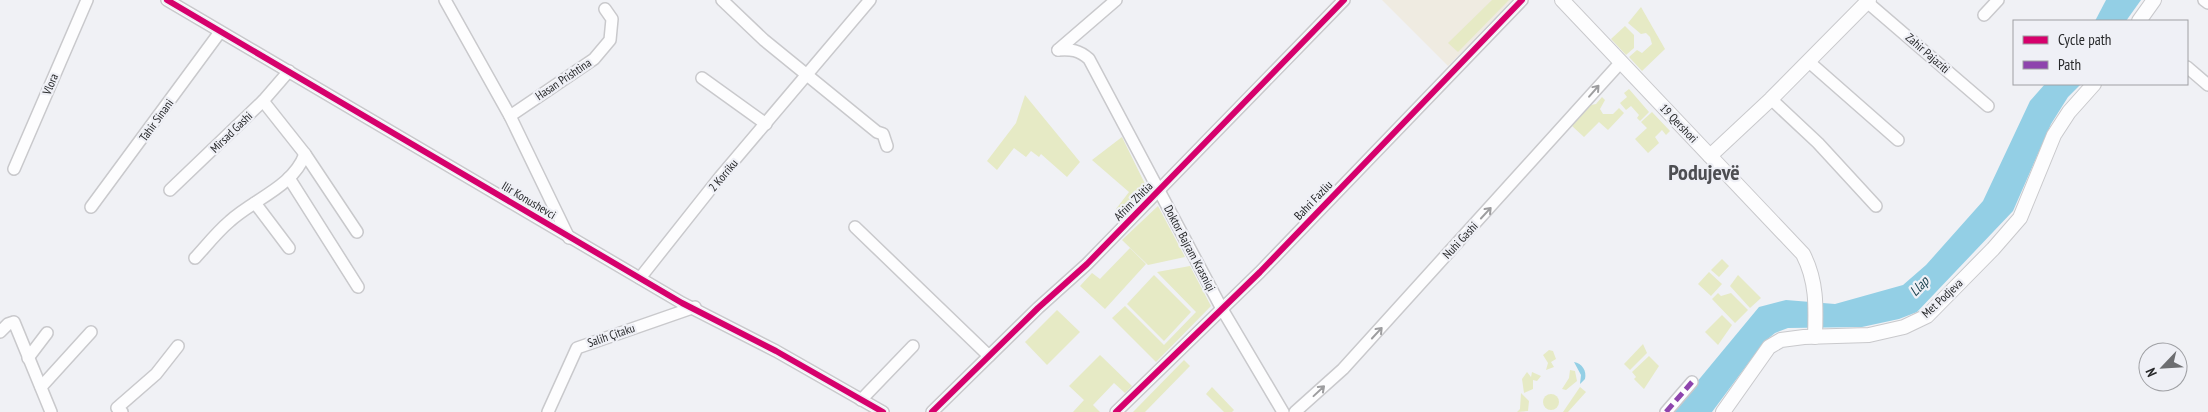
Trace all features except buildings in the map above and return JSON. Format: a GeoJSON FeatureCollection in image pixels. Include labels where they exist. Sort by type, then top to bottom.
{"type":"FeatureCollection","features":[{"type":"Feature","properties":{"kind":"main road","name":"19 Qershori"},"geometry":{"type":"LineString","coordinates":[[1562,0],[1803,254],[1812,277],[1816,300],[1815,332]]}},
{"type":"Feature","properties":{"kind":"main road"},"geometry":{"type":"LineString","coordinates":[[2140,20],[2154,0]]}},
{"type":"Feature","properties":{"kind":"main road","name":"Zahir Pajaziti"},"geometry":{"type":"LineString","coordinates":[[1710,156],[1771,99],[1868,1]]}},
{"type":"Feature","properties":{"kind":"main road","name":"Met Podjeva"},"geometry":{"type":"LineString","coordinates":[[1723,412],[1769,347],[1780,340],[1815,332],[1869,335],[1904,327],[1927,316],[1993,249],[2020,218],[2054,136],[2069,112],[2093,85]]}},
{"type":"Feature","properties":{"kind":"street","name":"Vlora"},"geometry":{"type":"LineString","coordinates":[[14,169],[86,0]]}},
{"type":"Feature","properties":{"kind":"street","name":"Ilir Konushevci"},"geometry":{"type":"LineString","coordinates":[[167,0],[682,304],[776,350],[883,412]]}},
{"type":"Feature","properties":{"kind":"street"},"geometry":{"type":"LineString","coordinates":[[445,0],[510,116],[569,238]]}},
{"type":"Feature","properties":{"kind":"street"},"geometry":{"type":"LineString","coordinates":[[722,0],[764,40],[877,132],[883,134],[887,146]]}},
{"type":"Feature","properties":{"kind":"street","name":"2 Korriku"},"geometry":{"type":"LineString","coordinates":[[640,278],[870,0]]}},
{"type":"Feature","properties":{"kind":"street","name":"Doktor Bajram Krasniqi"},"geometry":{"type":"LineString","coordinates":[[1116,0],[1058,50],[1072,49],[1082,52],[1090,59],[1222,309],[1283,412]]}},
{"type":"Feature","properties":{"kind":"street","name":"Afrim Zhitia"},"geometry":{"type":"LineString","coordinates":[[932,412],[1087,264],[1159,192],[1344,0]]}},
{"type":"Feature","properties":{"kind":"street","name":"Bahri Fazliu"},"geometry":{"type":"LineString","coordinates":[[1116,412],[1222,309],[1522,0]]}},
{"type":"Feature","properties":{"kind":"street"},"geometry":{"type":"LineString","coordinates":[[1984,15],[1998,0]]}},
{"type":"Feature","properties":{"kind":"street"},"geometry":{"type":"LineString","coordinates":[[2204,0],[2208,3]]}},
{"type":"Feature","properties":{"kind":"street","name":"Zahir Pajaziti"},"geometry":{"type":"LineString","coordinates":[[1868,1],[1988,106]]}},
{"type":"Feature","properties":{"kind":"street","name":"Hasan Prishtina"},"geometry":{"type":"LineString","coordinates":[[510,116],[594,59],[610,40],[612,19],[605,9]]}},
{"type":"Feature","properties":{"kind":"street","name":"Tahir Sinani"},"geometry":{"type":"LineString","coordinates":[[91,207],[220,32]]}},
{"type":"Feature","properties":{"kind":"street"},"geometry":{"type":"LineString","coordinates":[[1808,61],[1898,140]]}},
{"type":"Feature","properties":{"kind":"street","name":"Nuhi Gashi"},"geometry":{"type":"LineString","coordinates":[[1294,412],[1343,369],[1621,62]]}},
{"type":"Feature","properties":{"kind":"street"},"geometry":{"type":"LineString","coordinates":[[2188,68],[2208,85]]}},
{"type":"Feature","properties":{"kind":"street","name":"Mirsad Gashi"},"geometry":{"type":"LineString","coordinates":[[170,190],[263,101],[289,71]]}},
{"type":"Feature","properties":{"kind":"street"},"geometry":{"type":"LineString","coordinates":[[702,78],[766,124]]}},
{"type":"Feature","properties":{"kind":"street"},"geometry":{"type":"LineString","coordinates":[[1771,99],[1818,143],[1876,206]]}},
{"type":"Feature","properties":{"kind":"street"},"geometry":{"type":"LineString","coordinates":[[263,101],[305,154],[357,232]]}},
{"type":"Feature","properties":{"kind":"street"},"geometry":{"type":"LineString","coordinates":[[195,258],[231,220],[256,204],[289,178],[301,166],[305,154]]}},
{"type":"Feature","properties":{"kind":"street"},"geometry":{"type":"LineString","coordinates":[[289,178],[358,287]]}},
{"type":"Feature","properties":{"kind":"street"},"geometry":{"type":"LineString","coordinates":[[256,204],[288,248]]}},
{"type":"Feature","properties":{"kind":"street"},"geometry":{"type":"LineString","coordinates":[[855,226],[989,356]]}},
{"type":"Feature","properties":{"kind":"street","name":"Salih Çitaku"},"geometry":{"type":"LineString","coordinates":[[548,412],[577,348],[693,308]]}},
{"type":"Feature","properties":{"kind":"street"},"geometry":{"type":"LineString","coordinates":[[0,332],[8,324],[14,322],[51,412]]}},
{"type":"Feature","properties":{"kind":"street"},"geometry":{"type":"LineString","coordinates":[[41,387],[91,332]]}},
{"type":"Feature","properties":{"kind":"street"},"geometry":{"type":"LineString","coordinates":[[28,358],[46,333]]}},
{"type":"Feature","properties":{"kind":"street"},"geometry":{"type":"LineString","coordinates":[[122,412],[117,408],[156,374],[178,346]]}},
{"type":"Feature","properties":{"kind":"street"},"geometry":{"type":"LineString","coordinates":[[860,400],[913,346]]}},
{"type":"Feature","properties":{"kind":"street"},"geometry":{"type":"LineString","coordinates":[[1666,412],[1692,382]]}},
{"type":"Feature","properties":{"kind":"shaded area"},"geometry":{"type":"Polygon","coordinates":[[[1382,0],[1512,0],[1448,66],[1382,0]]]}},
{"type":"Feature","properties":{"kind":"green space"},"geometry":{"type":"Polygon","coordinates":[[[1492,0],[1509,0],[1458,52],[1448,43],[1492,0]]]}},
{"type":"Feature","properties":{"kind":"green space"},"geometry":{"type":"Polygon","coordinates":[[[1641,7],[1665,49],[1642,71],[1629,57],[1637,50],[1642,53],[1652,44],[1650,37],[1646,33],[1641,34],[1628,23],[1641,7]]]}},
{"type":"Feature","properties":{"kind":"green space"},"geometry":{"type":"Polygon","coordinates":[[[1625,26],[1634,35],[1634,48],[1626,55],[1611,39],[1625,26]]]}},
{"type":"Feature","properties":{"kind":"green space"},"geometry":{"type":"Polygon","coordinates":[[[1629,89],[1649,112],[1640,121],[1637,118],[1639,115],[1631,106],[1626,110],[1620,103],[1627,97],[1624,93],[1629,89]]]}},
{"type":"Feature","properties":{"kind":"green space"},"geometry":{"type":"Polygon","coordinates":[[[1025,95],[1080,162],[1067,177],[1041,154],[1039,157],[1031,151],[1026,157],[1014,148],[997,170],[987,161],[1016,123],[1025,95]]]}},
{"type":"Feature","properties":{"kind":"green space"},"geometry":{"type":"Polygon","coordinates":[[[1602,97],[1605,100],[1600,109],[1603,114],[1613,114],[1619,108],[1624,113],[1608,130],[1599,122],[1584,137],[1572,126],[1591,105],[1596,104],[1602,97]]]}},
{"type":"Feature","properties":{"kind":"green space"},"geometry":{"type":"Polygon","coordinates":[[[1652,112],[1670,131],[1666,135],[1662,130],[1655,137],[1659,143],[1648,153],[1635,139],[1647,128],[1641,122],[1652,112]]]}},
{"type":"Feature","properties":{"kind":"green space"},"geometry":{"type":"Polygon","coordinates":[[[1122,137],[1147,188],[1121,214],[1116,209],[1129,192],[1092,160],[1122,137]]]}},
{"type":"Feature","properties":{"kind":"green space"},"geometry":{"type":"Polygon","coordinates":[[[1158,206],[1185,257],[1148,265],[1122,240],[1158,206]]]}},
{"type":"Feature","properties":{"kind":"green space"},"geometry":{"type":"Polygon","coordinates":[[[1130,248],[1146,264],[1105,309],[1080,286],[1092,273],[1100,279],[1130,248]]]}},
{"type":"Feature","properties":{"kind":"green space"},"geometry":{"type":"Polygon","coordinates":[[[1722,259],[1729,266],[1719,277],[1711,270],[1722,259]]]}},
{"type":"Feature","properties":{"kind":"green space"},"geometry":{"type":"Polygon","coordinates":[[[1190,266],[1211,306],[1156,362],[1112,318],[1125,306],[1164,345],[1196,312],[1157,272],[1190,266]]]}},
{"type":"Feature","properties":{"kind":"green space"},"geometry":{"type":"Polygon","coordinates":[[[1709,272],[1722,284],[1711,296],[1698,284],[1709,272]]]}},
{"type":"Feature","properties":{"kind":"green space"},"geometry":{"type":"Polygon","coordinates":[[[1154,275],[1191,312],[1164,341],[1127,304],[1154,275]]]}},
{"type":"Feature","properties":{"kind":"green space"},"geometry":{"type":"Polygon","coordinates":[[[1738,275],[1761,298],[1750,308],[1730,286],[1738,275]]]}},
{"type":"Feature","properties":{"kind":"green space"},"geometry":{"type":"Polygon","coordinates":[[[1718,293],[1721,296],[1731,293],[1748,310],[1735,323],[1712,299],[1718,293]]]}},
{"type":"Feature","properties":{"kind":"green space"},"geometry":{"type":"Polygon","coordinates":[[[1057,310],[1080,332],[1047,365],[1025,342],[1057,310]]]}},
{"type":"Feature","properties":{"kind":"green space"},"geometry":{"type":"Polygon","coordinates":[[[1722,315],[1732,325],[1718,345],[1705,332],[1722,315]]]}},
{"type":"Feature","properties":{"kind":"green space"},"geometry":{"type":"Polygon","coordinates":[[[1643,344],[1647,353],[1630,370],[1624,364],[1643,344]]]}},
{"type":"Feature","properties":{"kind":"green space"},"geometry":{"type":"Polygon","coordinates":[[[1549,350],[1553,351],[1556,359],[1551,362],[1554,367],[1546,370],[1548,363],[1543,355],[1549,350]]]}},
{"type":"Feature","properties":{"kind":"green space"},"geometry":{"type":"Polygon","coordinates":[[[1100,355],[1132,386],[1125,393],[1114,383],[1093,405],[1100,412],[1073,412],[1084,400],[1069,386],[1100,355]]]}},
{"type":"Feature","properties":{"kind":"green space"},"geometry":{"type":"Polygon","coordinates":[[[1649,356],[1659,366],[1644,389],[1634,379],[1636,377],[1632,372],[1649,356]]]}},
{"type":"Feature","properties":{"kind":"green space"},"geometry":{"type":"Polygon","coordinates":[[[1184,360],[1190,366],[1145,412],[1133,412],[1184,360]]]}},
{"type":"Feature","properties":{"kind":"green space"},"geometry":{"type":"Polygon","coordinates":[[[1570,370],[1575,371],[1577,381],[1566,390],[1562,389],[1569,378],[1570,370]]]}},
{"type":"Feature","properties":{"kind":"green space"},"geometry":{"type":"Polygon","coordinates":[[[1527,372],[1531,377],[1532,372],[1541,376],[1537,381],[1533,380],[1533,389],[1524,393],[1522,379],[1527,372]]]}},
{"type":"Feature","properties":{"kind":"green space"},"geometry":{"type":"Polygon","coordinates":[[[1212,387],[1234,410],[1232,412],[1224,412],[1206,394],[1212,387]]]}},
{"type":"Feature","properties":{"kind":"green space"},"geometry":{"type":"Polygon","coordinates":[[[1580,387],[1586,392],[1568,412],[1563,412],[1580,387]]]}},
{"type":"Feature","properties":{"kind":"green space"},"geometry":{"type":"Polygon","coordinates":[[[1521,393],[1529,401],[1528,411],[1517,412],[1520,409],[1521,393]]]}},
{"type":"Feature","properties":{"kind":"green space"},"geometry":{"type":"Polygon","coordinates":[[[1548,394],[1554,394],[1559,399],[1557,408],[1548,410],[1543,405],[1543,399],[1548,394]]]}},
{"type":"Feature","properties":{"kind":"water"},"geometry":{"type":"Polygon","coordinates":[[[2106,0],[2141,0],[2127,20],[2096,20],[2106,0]]]}},
{"type":"Feature","properties":{"kind":"water","name":"Llap"},"geometry":{"type":"Polygon","coordinates":[[[2044,85],[2080,85],[2068,97],[2051,124],[2013,211],[1917,312],[1899,319],[1862,327],[1788,328],[1775,333],[1764,342],[1712,412],[1672,412],[1759,307],[1786,300],[1835,304],[1903,285],[1926,265],[1983,201],[2030,101],[2044,85]]]}},
{"type":"Feature","properties":{"kind":"water"},"geometry":{"type":"Polygon","coordinates":[[[1574,362],[1585,370],[1585,379],[1580,384],[1581,375],[1574,362]]]}},
{"type":"Feature","properties":{"kind":"marked path"},"geometry":{"type":"LineString","coordinates":[[1666,412],[1692,382]]}},
{"type":"Feature","properties":{"kind":"cycle path"},"geometry":{"type":"LineString","coordinates":[[167,0],[682,303],[776,351],[883,412]]}},
{"type":"Feature","properties":{"kind":"cycle path"},"geometry":{"type":"LineString","coordinates":[[932,412],[1038,308],[1087,264],[1344,0]]}},
{"type":"Feature","properties":{"kind":"cycle path"},"geometry":{"type":"LineString","coordinates":[[1116,412],[1260,272],[1522,0]]}},
{"type":"Feature","properties":{"kind":"district","name":"Podujevë"},"geometry":{"type":"Point","coordinates":[1704,172]}}]}
